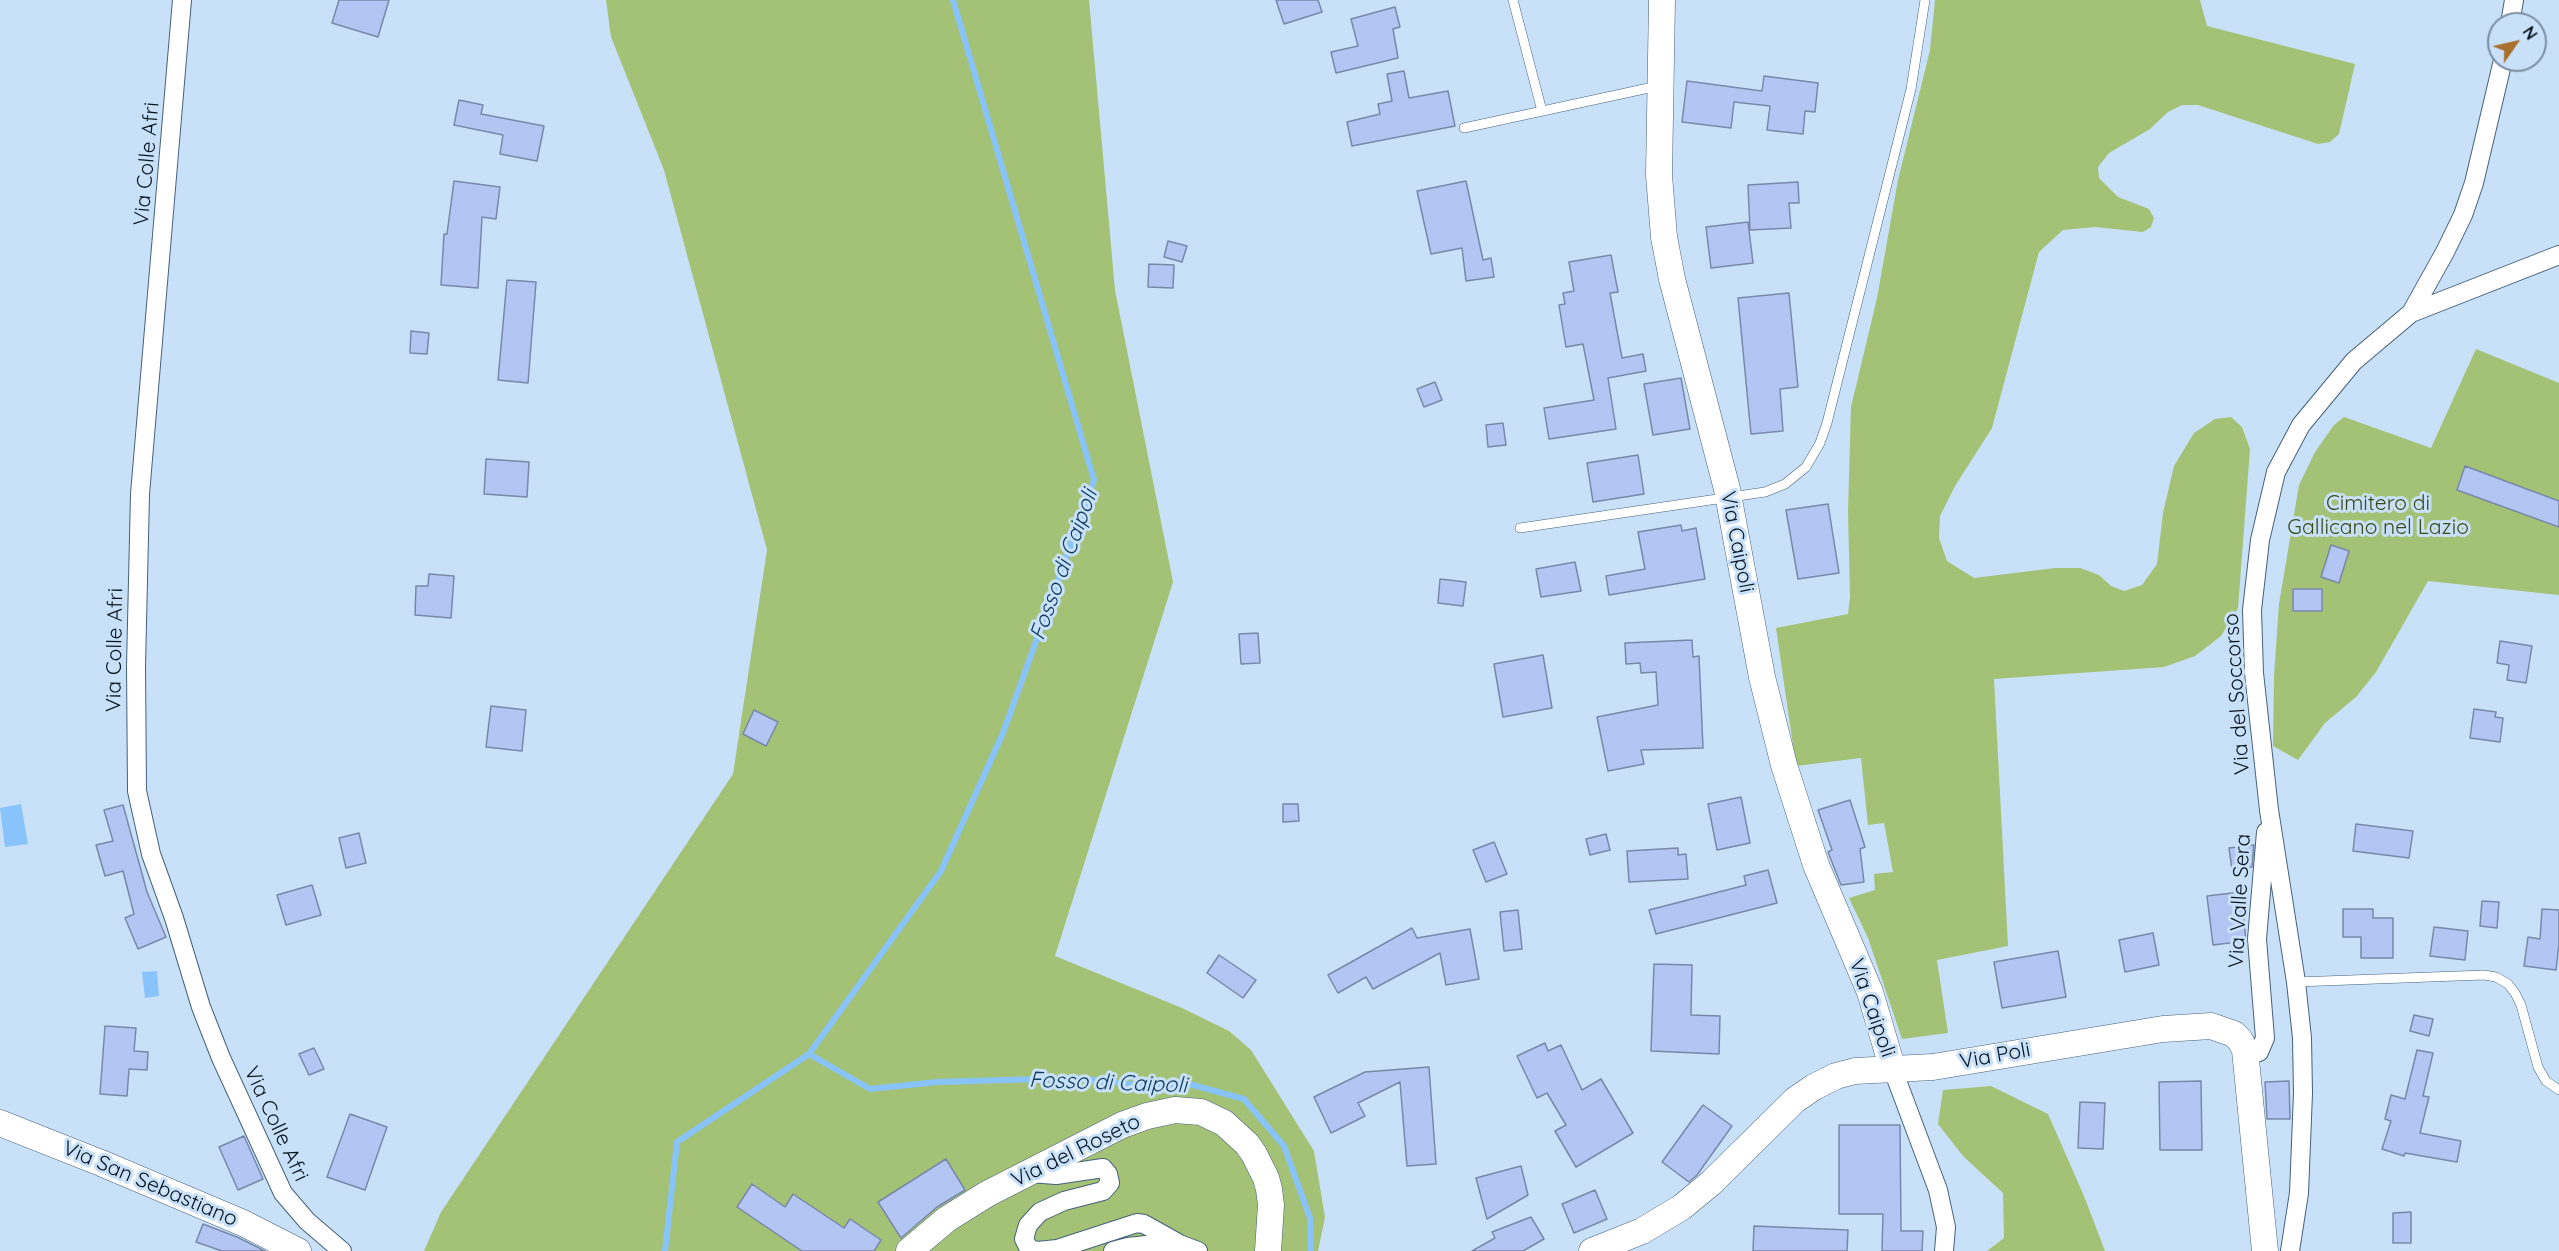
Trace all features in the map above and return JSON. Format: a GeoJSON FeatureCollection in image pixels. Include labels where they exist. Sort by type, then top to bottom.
{"type":"FeatureCollection","features":[{"type":"Feature","properties":{"kind":"street","name":"Via Colle Afri"},"geometry":{"type":"LineString","coordinates":[[182,0],[140,494],[136,666],[137,791],[151,854],[220,1058],[283,1193],[307,1221],[342,1251]]}},
{"type":"Feature","properties":{"kind":"street","name":"Via Caipoli"},"geometry":{"type":"LineString","coordinates":[[1662,0],[1659,175],[1664,237],[1675,296],[1729,497],[1762,677],[1784,765],[1816,865],[1870,992],[1893,1070]]}},
{"type":"Feature","properties":{"kind":"street","name":"Via del Soccorso"},"geometry":{"type":"LineString","coordinates":[[2290,1251],[2299,1193],[2302,1038],[2296,982],[2269,810],[2254,674],[2252,625],[2256,566],[2271,484],[2292,438],[2320,399],[2354,361],[2411,313],[2463,215],[2475,177],[2500,72]]}},
{"type":"Feature","properties":{"kind":"street"},"geometry":{"type":"LineString","coordinates":[[2411,313],[2559,255]]}},
{"type":"Feature","properties":{"kind":"street","name":"Via Valle Sera"},"geometry":{"type":"LineString","coordinates":[[2246,1056],[2259,1052],[2265,1038],[2257,939],[2269,810]]}},
{"type":"Feature","properties":{"kind":"street","name":"Via Poli"},"geometry":{"type":"LineString","coordinates":[[1592,1251],[1642,1231],[1682,1207],[1711,1183],[1788,1106],[1814,1087],[1848,1072],[1932,1066],[2130,1033],[2211,1026],[2234,1034],[2240,1040],[2246,1056],[2265,1251]]}},
{"type":"Feature","properties":{"kind":"street"},"geometry":{"type":"LineString","coordinates":[[1893,1070],[1938,1190],[1946,1227],[1944,1251]]}},
{"type":"Feature","properties":{"kind":"street","name":"Via del Roseto"},"geometry":{"type":"LineString","coordinates":[[909,1251],[946,1219],[987,1194],[1122,1125],[1147,1116],[1175,1110],[1201,1112],[1224,1123],[1247,1144],[1266,1178],[1271,1204],[1268,1251]]}},
{"type":"Feature","properties":{"kind":"street","name":"Via San Sebastiano"},"geometry":{"type":"LineString","coordinates":[[0,1123],[243,1223],[298,1251]]}},
{"type":"Feature","properties":{"kind":"street"},"geometry":{"type":"LineString","coordinates":[[1029,1173],[1056,1175],[1103,1168],[1108,1174],[1110,1183],[1103,1191],[1064,1201],[1040,1212],[1028,1224],[1024,1239],[1029,1249],[1038,1251],[1057,1249],[1137,1223],[1144,1224],[1178,1247]]}},
{"type":"Feature","properties":{"kind":"street"},"geometry":{"type":"LineString","coordinates":[[1113,1251],[1128,1246],[1178,1247],[1198,1251]]}},
{"type":"Feature","properties":{"kind":"lane"},"geometry":{"type":"LineString","coordinates":[[1513,0],[1542,111]]}},
{"type":"Feature","properties":{"kind":"lane"},"geometry":{"type":"LineString","coordinates":[[1520,528],[1773,490],[1796,477],[1813,457],[1824,433],[1911,89],[1925,0]]}},
{"type":"Feature","properties":{"kind":"lane"},"geometry":{"type":"LineString","coordinates":[[1464,128],[1661,85]]}},
{"type":"Feature","properties":{"kind":"lane"},"geometry":{"type":"LineString","coordinates":[[2296,982],[2496,976],[2508,984],[2515,993],[2521,1005],[2538,1067],[2546,1081],[2559,1090]]}},
{"type":"Feature","properties":{"kind":"green space"},"geometry":{"type":"Polygon","coordinates":[[[606,0],[1089,0],[1115,290],[1173,582],[1055,956],[1182,1008],[1229,1031],[1251,1050],[1314,1151],[1325,1217],[1318,1251],[424,1251],[441,1212],[733,774],[767,550],[664,170],[611,37],[606,0]]]}},
{"type":"Feature","properties":{"kind":"green space"},"geometry":{"type":"Polygon","coordinates":[[[1935,0],[2200,0],[2207,26],[2355,64],[2339,134],[2330,142],[2318,144],[2198,105],[2182,105],[2168,112],[2150,129],[2109,153],[2098,167],[2099,178],[2118,197],[2149,209],[2154,218],[2151,227],[2143,232],[2095,227],[2063,230],[2039,252],[1992,428],[1955,486],[1940,516],[1939,538],[1947,561],[1974,578],[2055,568],[2080,568],[2099,575],[2111,586],[2124,591],[2142,585],[2157,564],[2163,513],[2174,466],[2194,433],[2215,419],[2231,417],[2242,427],[2250,449],[2238,608],[2221,636],[2195,656],[2164,667],[1994,679],[2008,946],[1937,960],[1948,1033],[1902,1039],[1868,938],[1849,898],[1875,890],[1874,874],[1893,872],[1884,823],[1868,825],[1861,758],[1796,766],[1776,628],[1848,614],[1851,407],[1877,298],[1898,180],[1930,50],[1935,0]]]}},
{"type":"Feature","properties":{"kind":"green space","name":"Cimitero di Gallicano nel Lazio"},"geometry":{"type":"Polygon","coordinates":[[[2476,349],[2559,383],[2559,595],[2428,581],[2376,672],[2356,697],[2325,723],[2298,760],[2273,746],[2274,676],[2279,604],[2299,485],[2315,452],[2334,425],[2344,417],[2431,448],[2476,349]]]}},
{"type":"Feature","properties":{"kind":"green space"},"geometry":{"type":"Polygon","coordinates":[[[1991,1086],[2048,1114],[2105,1251],[1987,1251],[2004,1238],[2003,1193],[1963,1156],[1938,1124],[1943,1090],[1991,1086]]]}},
{"type":"Feature","properties":{"kind":"water"},"geometry":{"type":"Polygon","coordinates":[[[21,804],[28,844],[5,847],[0,808],[21,804]]]}},
{"type":"Feature","properties":{"kind":"water"},"geometry":{"type":"Polygon","coordinates":[[[157,971],[159,996],[145,998],[142,972],[157,971]]]}},
{"type":"Feature","properties":{"kind":"building"},"geometry":{"type":"Polygon","coordinates":[[[339,0],[389,0],[378,37],[332,23],[339,0]]]}},
{"type":"Feature","properties":{"kind":"building"},"geometry":{"type":"Polygon","coordinates":[[[1276,0],[1318,0],[1322,12],[1284,24],[1276,0]]]}},
{"type":"Feature","properties":{"kind":"building"},"geometry":{"type":"Polygon","coordinates":[[[1395,7],[1400,27],[1393,29],[1398,58],[1336,73],[1331,52],[1358,46],[1351,19],[1395,7]]]}},
{"type":"Feature","properties":{"kind":"building"},"geometry":{"type":"Polygon","coordinates":[[[1404,71],[1409,98],[1448,91],[1455,126],[1352,146],[1347,122],[1380,114],[1378,104],[1392,101],[1387,74],[1404,71]]]}},
{"type":"Feature","properties":{"kind":"building"},"geometry":{"type":"Polygon","coordinates":[[[1764,76],[1818,83],[1815,112],[1805,111],[1803,134],[1767,130],[1770,106],[1734,102],[1731,128],[1682,122],[1687,81],[1762,91],[1764,76]]]}},
{"type":"Feature","properties":{"kind":"building"},"geometry":{"type":"Polygon","coordinates":[[[459,100],[483,105],[481,114],[544,126],[537,161],[500,154],[503,135],[454,125],[459,100]]]}},
{"type":"Feature","properties":{"kind":"building"},"geometry":{"type":"Polygon","coordinates":[[[454,181],[500,187],[496,219],[482,217],[478,288],[441,285],[444,234],[447,234],[454,181]]]}},
{"type":"Feature","properties":{"kind":"building"},"geometry":{"type":"Polygon","coordinates":[[[1466,181],[1483,260],[1491,258],[1494,277],[1466,281],[1462,248],[1431,254],[1417,191],[1466,181]]]}},
{"type":"Feature","properties":{"kind":"building"},"geometry":{"type":"Polygon","coordinates":[[[1798,182],[1799,203],[1789,203],[1791,228],[1750,230],[1748,185],[1798,182]]]}},
{"type":"Feature","properties":{"kind":"building"},"geometry":{"type":"Polygon","coordinates":[[[1748,222],[1753,263],[1711,268],[1706,227],[1748,222]]]}},
{"type":"Feature","properties":{"kind":"building"},"geometry":{"type":"Polygon","coordinates":[[[1168,241],[1187,246],[1182,262],[1164,257],[1168,241]]]}},
{"type":"Feature","properties":{"kind":"building"},"geometry":{"type":"Polygon","coordinates":[[[1611,255],[1618,292],[1610,293],[1622,358],[1643,354],[1646,371],[1608,378],[1616,429],[1549,439],[1544,408],[1594,400],[1583,344],[1566,347],[1559,305],[1565,304],[1563,293],[1574,291],[1569,262],[1611,255]]]}},
{"type":"Feature","properties":{"kind":"building"},"geometry":{"type":"Polygon","coordinates":[[[1149,264],[1174,265],[1173,288],[1148,287],[1149,264]]]}},
{"type":"Feature","properties":{"kind":"building"},"geometry":{"type":"Polygon","coordinates":[[[507,280],[536,282],[528,383],[498,380],[507,280]]]}},
{"type":"Feature","properties":{"kind":"building"},"geometry":{"type":"Polygon","coordinates":[[[1789,293],[1798,387],[1780,389],[1783,431],[1751,434],[1738,298],[1789,293]]]}},
{"type":"Feature","properties":{"kind":"building"},"geometry":{"type":"Polygon","coordinates":[[[411,331],[429,333],[427,354],[410,353],[411,331]]]}},
{"type":"Feature","properties":{"kind":"building"},"geometry":{"type":"Polygon","coordinates":[[[1681,378],[1690,429],[1653,435],[1644,384],[1681,378]]]}},
{"type":"Feature","properties":{"kind":"building"},"geometry":{"type":"Polygon","coordinates":[[[1435,382],[1442,400],[1424,407],[1417,389],[1435,382]]]}},
{"type":"Feature","properties":{"kind":"building"},"geometry":{"type":"Polygon","coordinates":[[[1503,423],[1506,445],[1488,447],[1486,425],[1503,423]]]}},
{"type":"Feature","properties":{"kind":"building"},"geometry":{"type":"Polygon","coordinates":[[[1638,455],[1644,494],[1593,502],[1587,463],[1638,455]]]}},
{"type":"Feature","properties":{"kind":"building"},"geometry":{"type":"Polygon","coordinates":[[[486,459],[529,462],[527,497],[484,494],[486,459]]]}},
{"type":"Feature","properties":{"kind":"building"},"geometry":{"type":"Polygon","coordinates":[[[2465,466],[2559,501],[2559,527],[2457,490],[2465,466]]]}},
{"type":"Feature","properties":{"kind":"building"},"geometry":{"type":"Polygon","coordinates":[[[1828,504],[1839,573],[1798,579],[1786,510],[1828,504]]]}},
{"type":"Feature","properties":{"kind":"building"},"geometry":{"type":"Polygon","coordinates":[[[1681,525],[1682,531],[1696,528],[1705,579],[1609,595],[1606,576],[1645,569],[1638,532],[1681,525]]]}},
{"type":"Feature","properties":{"kind":"building"},"geometry":{"type":"Polygon","coordinates":[[[2331,545],[2349,551],[2339,583],[2321,577],[2331,545]]]}},
{"type":"Feature","properties":{"kind":"building"},"geometry":{"type":"Polygon","coordinates":[[[1575,562],[1581,591],[1541,597],[1536,569],[1575,562]]]}},
{"type":"Feature","properties":{"kind":"building"},"geometry":{"type":"Polygon","coordinates":[[[429,574],[454,576],[451,618],[415,615],[416,586],[428,586],[429,574]]]}},
{"type":"Feature","properties":{"kind":"building"},"geometry":{"type":"Polygon","coordinates":[[[1440,579],[1466,582],[1463,606],[1438,603],[1440,579]]]}},
{"type":"Feature","properties":{"kind":"building"},"geometry":{"type":"Polygon","coordinates":[[[2293,589],[2322,589],[2322,611],[2293,611],[2293,589]]]}},
{"type":"Feature","properties":{"kind":"building"},"geometry":{"type":"Polygon","coordinates":[[[1258,633],[1260,663],[1241,664],[1239,634],[1258,633]]]}},
{"type":"Feature","properties":{"kind":"building"},"geometry":{"type":"Polygon","coordinates":[[[1692,640],[1693,657],[1699,656],[1703,748],[1641,750],[1644,764],[1608,771],[1597,717],[1658,705],[1656,672],[1641,673],[1640,663],[1626,664],[1625,643],[1692,640]]]}},
{"type":"Feature","properties":{"kind":"building"},"geometry":{"type":"Polygon","coordinates":[[[2500,641],[2532,646],[2526,683],[2507,680],[2509,665],[2497,663],[2500,641]]]}},
{"type":"Feature","properties":{"kind":"building"},"geometry":{"type":"Polygon","coordinates":[[[1543,655],[1552,708],[1503,717],[1494,664],[1543,655]]]}},
{"type":"Feature","properties":{"kind":"building"},"geometry":{"type":"Polygon","coordinates":[[[491,706],[526,710],[522,751],[486,747],[491,706]]]}},
{"type":"Feature","properties":{"kind":"building"},"geometry":{"type":"Polygon","coordinates":[[[2474,709],[2496,712],[2495,717],[2503,718],[2500,742],[2470,738],[2474,709]]]}},
{"type":"Feature","properties":{"kind":"building"},"geometry":{"type":"Polygon","coordinates":[[[754,710],[778,722],[766,746],[743,734],[754,710]]]}},
{"type":"Feature","properties":{"kind":"building"},"geometry":{"type":"Polygon","coordinates":[[[1741,797],[1750,843],[1717,850],[1708,804],[1741,797]]]}},
{"type":"Feature","properties":{"kind":"building"},"geometry":{"type":"Polygon","coordinates":[[[1850,800],[1865,847],[1860,849],[1864,882],[1841,885],[1828,852],[1832,850],[1818,810],[1850,800]]]}},
{"type":"Feature","properties":{"kind":"building"},"geometry":{"type":"Polygon","coordinates":[[[1283,804],[1298,804],[1299,821],[1283,822],[1283,804]]]}},
{"type":"Feature","properties":{"kind":"building"},"geometry":{"type":"Polygon","coordinates":[[[123,805],[147,892],[166,937],[138,949],[125,918],[134,914],[123,871],[105,876],[96,845],[113,841],[104,810],[123,805]]]}},
{"type":"Feature","properties":{"kind":"building"},"geometry":{"type":"Polygon","coordinates":[[[2356,824],[2413,831],[2409,858],[2353,851],[2356,824]]]}},
{"type":"Feature","properties":{"kind":"building"},"geometry":{"type":"Polygon","coordinates":[[[359,833],[366,863],[346,868],[339,838],[359,833]]]}},
{"type":"Feature","properties":{"kind":"building"},"geometry":{"type":"Polygon","coordinates":[[[1606,834],[1610,850],[1590,855],[1586,839],[1606,834]]]}},
{"type":"Feature","properties":{"kind":"building"},"geometry":{"type":"Polygon","coordinates":[[[1494,842],[1507,874],[1486,882],[1473,850],[1494,842]]]}},
{"type":"Feature","properties":{"kind":"building"},"geometry":{"type":"Polygon","coordinates":[[[2254,845],[2252,867],[2232,870],[2229,848],[2254,845]]]}},
{"type":"Feature","properties":{"kind":"building"},"geometry":{"type":"Polygon","coordinates":[[[1678,848],[1678,855],[1686,854],[1688,879],[1629,882],[1627,851],[1678,848]]]}},
{"type":"Feature","properties":{"kind":"building"},"geometry":{"type":"Polygon","coordinates":[[[1768,870],[1777,903],[1656,934],[1649,910],[1746,885],[1744,876],[1768,870]]]}},
{"type":"Feature","properties":{"kind":"building"},"geometry":{"type":"Polygon","coordinates":[[[312,885],[321,915],[286,925],[277,895],[312,885]]]}},
{"type":"Feature","properties":{"kind":"building"},"geometry":{"type":"Polygon","coordinates":[[[2241,892],[2246,941],[2213,945],[2207,896],[2241,892]]]}},
{"type":"Feature","properties":{"kind":"building"},"geometry":{"type":"Polygon","coordinates":[[[2482,901],[2499,902],[2497,928],[2480,926],[2482,901]]]}},
{"type":"Feature","properties":{"kind":"building"},"geometry":{"type":"Polygon","coordinates":[[[2343,909],[2373,909],[2373,918],[2393,918],[2393,958],[2361,958],[2361,937],[2343,937],[2343,909]]]}},
{"type":"Feature","properties":{"kind":"building"},"geometry":{"type":"Polygon","coordinates":[[[2542,909],[2559,910],[2556,970],[2524,966],[2528,937],[2540,939],[2542,909]]]}},
{"type":"Feature","properties":{"kind":"building"},"geometry":{"type":"Polygon","coordinates":[[[1518,910],[1522,949],[1504,951],[1500,912],[1518,910]]]}},
{"type":"Feature","properties":{"kind":"building"},"geometry":{"type":"Polygon","coordinates":[[[2434,927],[2468,931],[2465,960],[2430,956],[2434,927]]]}},
{"type":"Feature","properties":{"kind":"building"},"geometry":{"type":"Polygon","coordinates":[[[1412,928],[1417,938],[1470,929],[1479,979],[1446,985],[1440,953],[1373,989],[1366,977],[1338,993],[1328,975],[1412,928]]]}},
{"type":"Feature","properties":{"kind":"building"},"geometry":{"type":"Polygon","coordinates":[[[2153,933],[2159,965],[2125,972],[2119,940],[2153,933]]]}},
{"type":"Feature","properties":{"kind":"building"},"geometry":{"type":"Polygon","coordinates":[[[2058,951],[2066,997],[2002,1008],[1994,962],[2058,951]]]}},
{"type":"Feature","properties":{"kind":"building"},"geometry":{"type":"Polygon","coordinates":[[[1219,955],[1256,980],[1243,998],[1207,973],[1219,955]]]}},
{"type":"Feature","properties":{"kind":"building"},"geometry":{"type":"Polygon","coordinates":[[[1654,964],[1692,965],[1691,1015],[1720,1016],[1719,1054],[1651,1051],[1654,964]]]}},
{"type":"Feature","properties":{"kind":"building"},"geometry":{"type":"Polygon","coordinates":[[[2414,1015],[2433,1019],[2429,1036],[2410,1031],[2414,1015]]]}},
{"type":"Feature","properties":{"kind":"building"},"geometry":{"type":"Polygon","coordinates":[[[105,1026],[136,1028],[134,1051],[148,1052],[147,1070],[129,1069],[127,1096],[100,1094],[105,1026]]]}},
{"type":"Feature","properties":{"kind":"building"},"geometry":{"type":"Polygon","coordinates":[[[1545,1043],[1548,1051],[1561,1045],[1582,1090],[1601,1079],[1633,1133],[1576,1167],[1555,1131],[1566,1125],[1547,1093],[1537,1098],[1517,1056],[1545,1043]]]}},
{"type":"Feature","properties":{"kind":"building"},"geometry":{"type":"Polygon","coordinates":[[[314,1048],[324,1069],[309,1075],[299,1054],[314,1048]]]}},
{"type":"Feature","properties":{"kind":"building"},"geometry":{"type":"Polygon","coordinates":[[[2417,1050],[2433,1053],[2423,1096],[2429,1097],[2420,1133],[2461,1141],[2457,1162],[2405,1153],[2404,1156],[2382,1149],[2391,1121],[2385,1119],[2391,1095],[2405,1099],[2417,1050]]]}},
{"type":"Feature","properties":{"kind":"building"},"geometry":{"type":"Polygon","coordinates":[[[1429,1067],[1436,1164],[1407,1166],[1400,1082],[1358,1103],[1365,1116],[1331,1133],[1314,1097],[1365,1072],[1429,1067]]]}},
{"type":"Feature","properties":{"kind":"building"},"geometry":{"type":"Polygon","coordinates":[[[2201,1081],[2202,1150],[2160,1150],[2159,1082],[2201,1081]]]}},
{"type":"Feature","properties":{"kind":"building"},"geometry":{"type":"Polygon","coordinates":[[[2289,1081],[2290,1119],[2267,1119],[2265,1082],[2289,1081]]]}},
{"type":"Feature","properties":{"kind":"building"},"geometry":{"type":"Polygon","coordinates":[[[2080,1102],[2105,1103],[2103,1149],[2078,1148],[2080,1102]]]}},
{"type":"Feature","properties":{"kind":"building"},"geometry":{"type":"Polygon","coordinates":[[[1703,1105],[1732,1126],[1697,1175],[1689,1182],[1662,1162],[1703,1105]]]}},
{"type":"Feature","properties":{"kind":"building"},"geometry":{"type":"Polygon","coordinates":[[[350,1114],[387,1127],[365,1190],[327,1177],[350,1114]]]}},
{"type":"Feature","properties":{"kind":"building"},"geometry":{"type":"Polygon","coordinates":[[[1839,1125],[1900,1125],[1901,1231],[1923,1231],[1922,1251],[1882,1251],[1883,1214],[1839,1214],[1839,1125]]]}},
{"type":"Feature","properties":{"kind":"building"},"geometry":{"type":"Polygon","coordinates":[[[244,1136],[263,1179],[238,1190],[219,1147],[244,1136]]]}},
{"type":"Feature","properties":{"kind":"building"},"geometry":{"type":"Polygon","coordinates":[[[946,1159],[965,1190],[937,1207],[901,1238],[878,1202],[946,1159]]]}},
{"type":"Feature","properties":{"kind":"building"},"geometry":{"type":"Polygon","coordinates":[[[1521,1166],[1528,1195],[1487,1219],[1476,1178],[1521,1166]]]}},
{"type":"Feature","properties":{"kind":"building"},"geometry":{"type":"Polygon","coordinates":[[[752,1184],[785,1207],[793,1194],[844,1228],[850,1219],[881,1240],[874,1251],[802,1251],[737,1207],[752,1184]]]}},
{"type":"Feature","properties":{"kind":"building"},"geometry":{"type":"Polygon","coordinates":[[[1595,1190],[1607,1219],[1574,1233],[1562,1204],[1595,1190]]]}},
{"type":"Feature","properties":{"kind":"building"},"geometry":{"type":"Polygon","coordinates":[[[2411,1212],[2411,1243],[2393,1243],[2393,1213],[2411,1212]]]}},
{"type":"Feature","properties":{"kind":"building"},"geometry":{"type":"Polygon","coordinates":[[[1531,1217],[1544,1239],[1523,1251],[1472,1251],[1495,1238],[1492,1232],[1531,1217]]]}},
{"type":"Feature","properties":{"kind":"building"},"geometry":{"type":"Polygon","coordinates":[[[203,1224],[265,1251],[222,1251],[196,1242],[203,1224]]]}},
{"type":"Feature","properties":{"kind":"building"},"geometry":{"type":"Polygon","coordinates":[[[1754,1226],[1848,1230],[1847,1251],[1753,1251],[1754,1226]]]}},
{"type":"Feature","properties":{"kind":"waterway","name":"Fosso di Caipoli"},"geometry":{"type":"LineString","coordinates":[[953,0],[1094,480],[1003,733],[941,871],[809,1054],[870,1089],[937,1082],[1075,1078],[1130,1084],[1189,1084],[1244,1099],[1284,1146],[1310,1218],[1311,1251]]}},
{"type":"Feature","properties":{"kind":"waterway","name":"Fosso di Caipoli"},"geometry":{"type":"LineString","coordinates":[[665,1251],[677,1142],[809,1054]]}}]}
